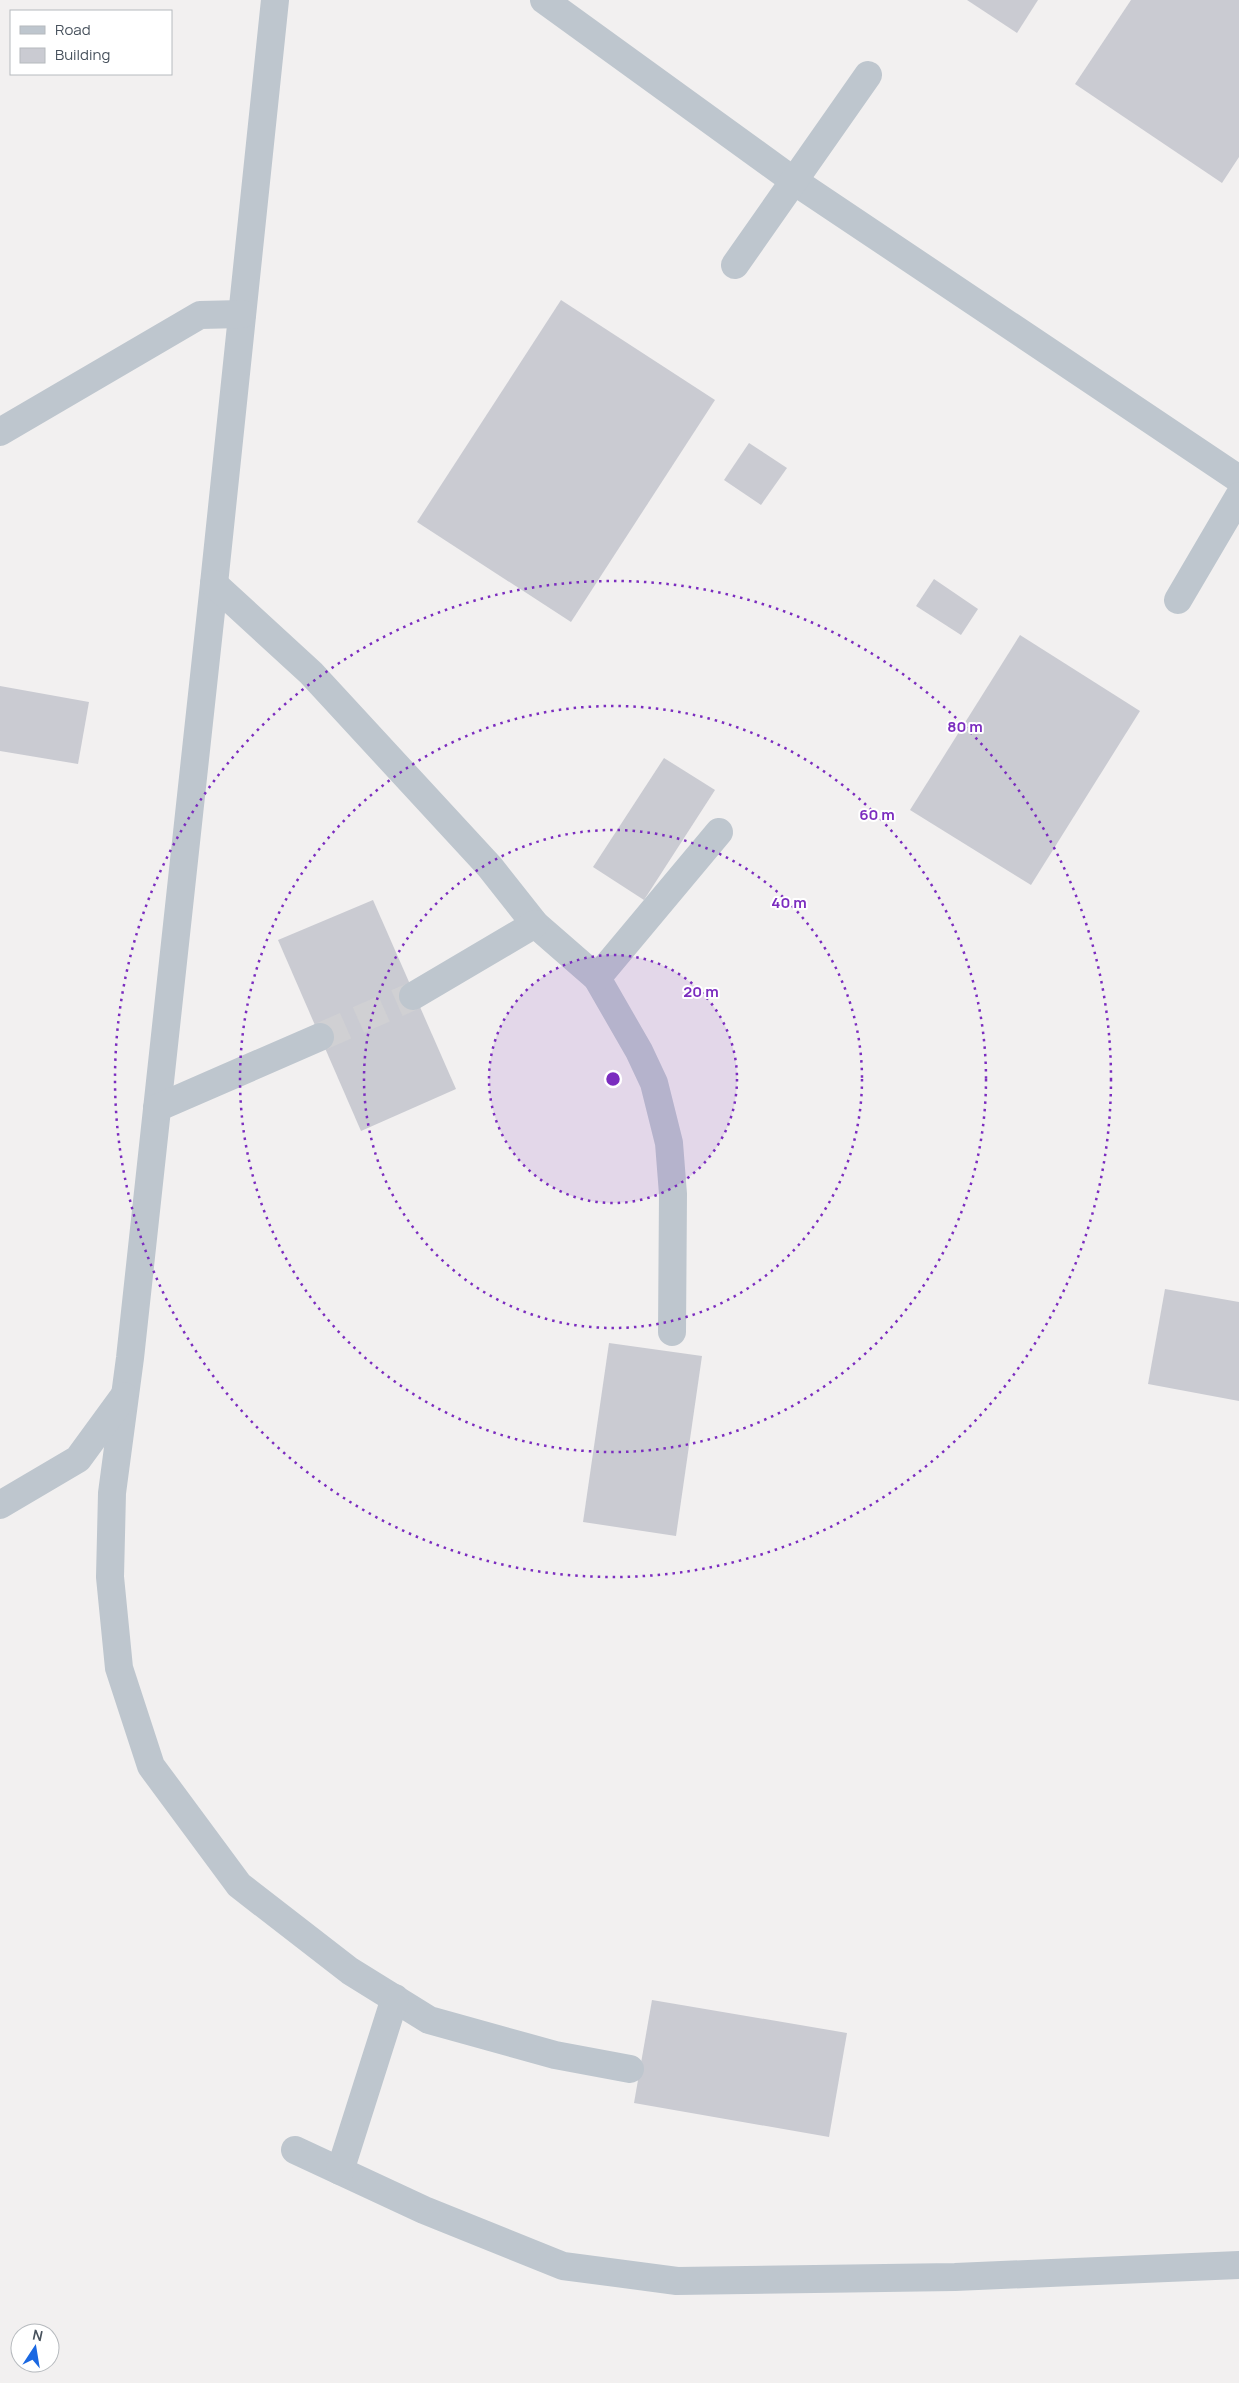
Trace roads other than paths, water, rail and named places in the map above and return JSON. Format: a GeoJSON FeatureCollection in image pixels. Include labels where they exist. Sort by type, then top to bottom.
{"type":"FeatureCollection","features":[{"type":"Feature","properties":{"kind":"street"},"geometry":{"type":"LineString","coordinates":[[275,0],[157,1108],[125,1395],[112,1493],[110,1577],[119,1668],[151,1766],[239,1885],[350,1971],[429,2020],[555,2055],[630,2068]]}},
{"type":"Feature","properties":{"kind":"street"},"geometry":{"type":"LineString","coordinates":[[544,0],[794,181],[1239,479]]}},
{"type":"Feature","properties":{"kind":"street"},"geometry":{"type":"LineString","coordinates":[[735,266],[868,75]]}},
{"type":"Feature","properties":{"kind":"street"},"geometry":{"type":"LineString","coordinates":[[0,432],[200,315],[242,314]]}},
{"type":"Feature","properties":{"kind":"street"},"geometry":{"type":"LineString","coordinates":[[1178,600],[1239,496]]}},
{"type":"Feature","properties":{"kind":"street"},"geometry":{"type":"LineString","coordinates":[[214,584],[311,673],[484,860],[535,924],[597,978],[640,1051],[654,1083],[669,1143],[673,1194],[672,1332]]}},
{"type":"Feature","properties":{"kind":"street"},"geometry":{"type":"LineString","coordinates":[[597,978],[719,832]]}},
{"type":"Feature","properties":{"kind":"street"},"geometry":{"type":"LineString","coordinates":[[413,996],[535,924]]}},
{"type":"Feature","properties":{"kind":"street"},"geometry":{"type":"LineString","coordinates":[[157,1108],[320,1037]]}},
{"type":"Feature","properties":{"kind":"street"},"geometry":{"type":"LineString","coordinates":[[0,1505],[78,1459],[125,1395]]}},
{"type":"Feature","properties":{"kind":"street"},"geometry":{"type":"LineString","coordinates":[[340,2171],[395,1998]]}},
{"type":"Feature","properties":{"kind":"street"},"geometry":{"type":"LineString","coordinates":[[295,2150],[424,2210],[563,2266],[678,2281],[955,2277],[1239,2265]]}},
{"type":"Feature","properties":{"kind":"tunnel"},"geometry":{"type":"LineString","coordinates":[[320,1037],[413,996]]}}]}
